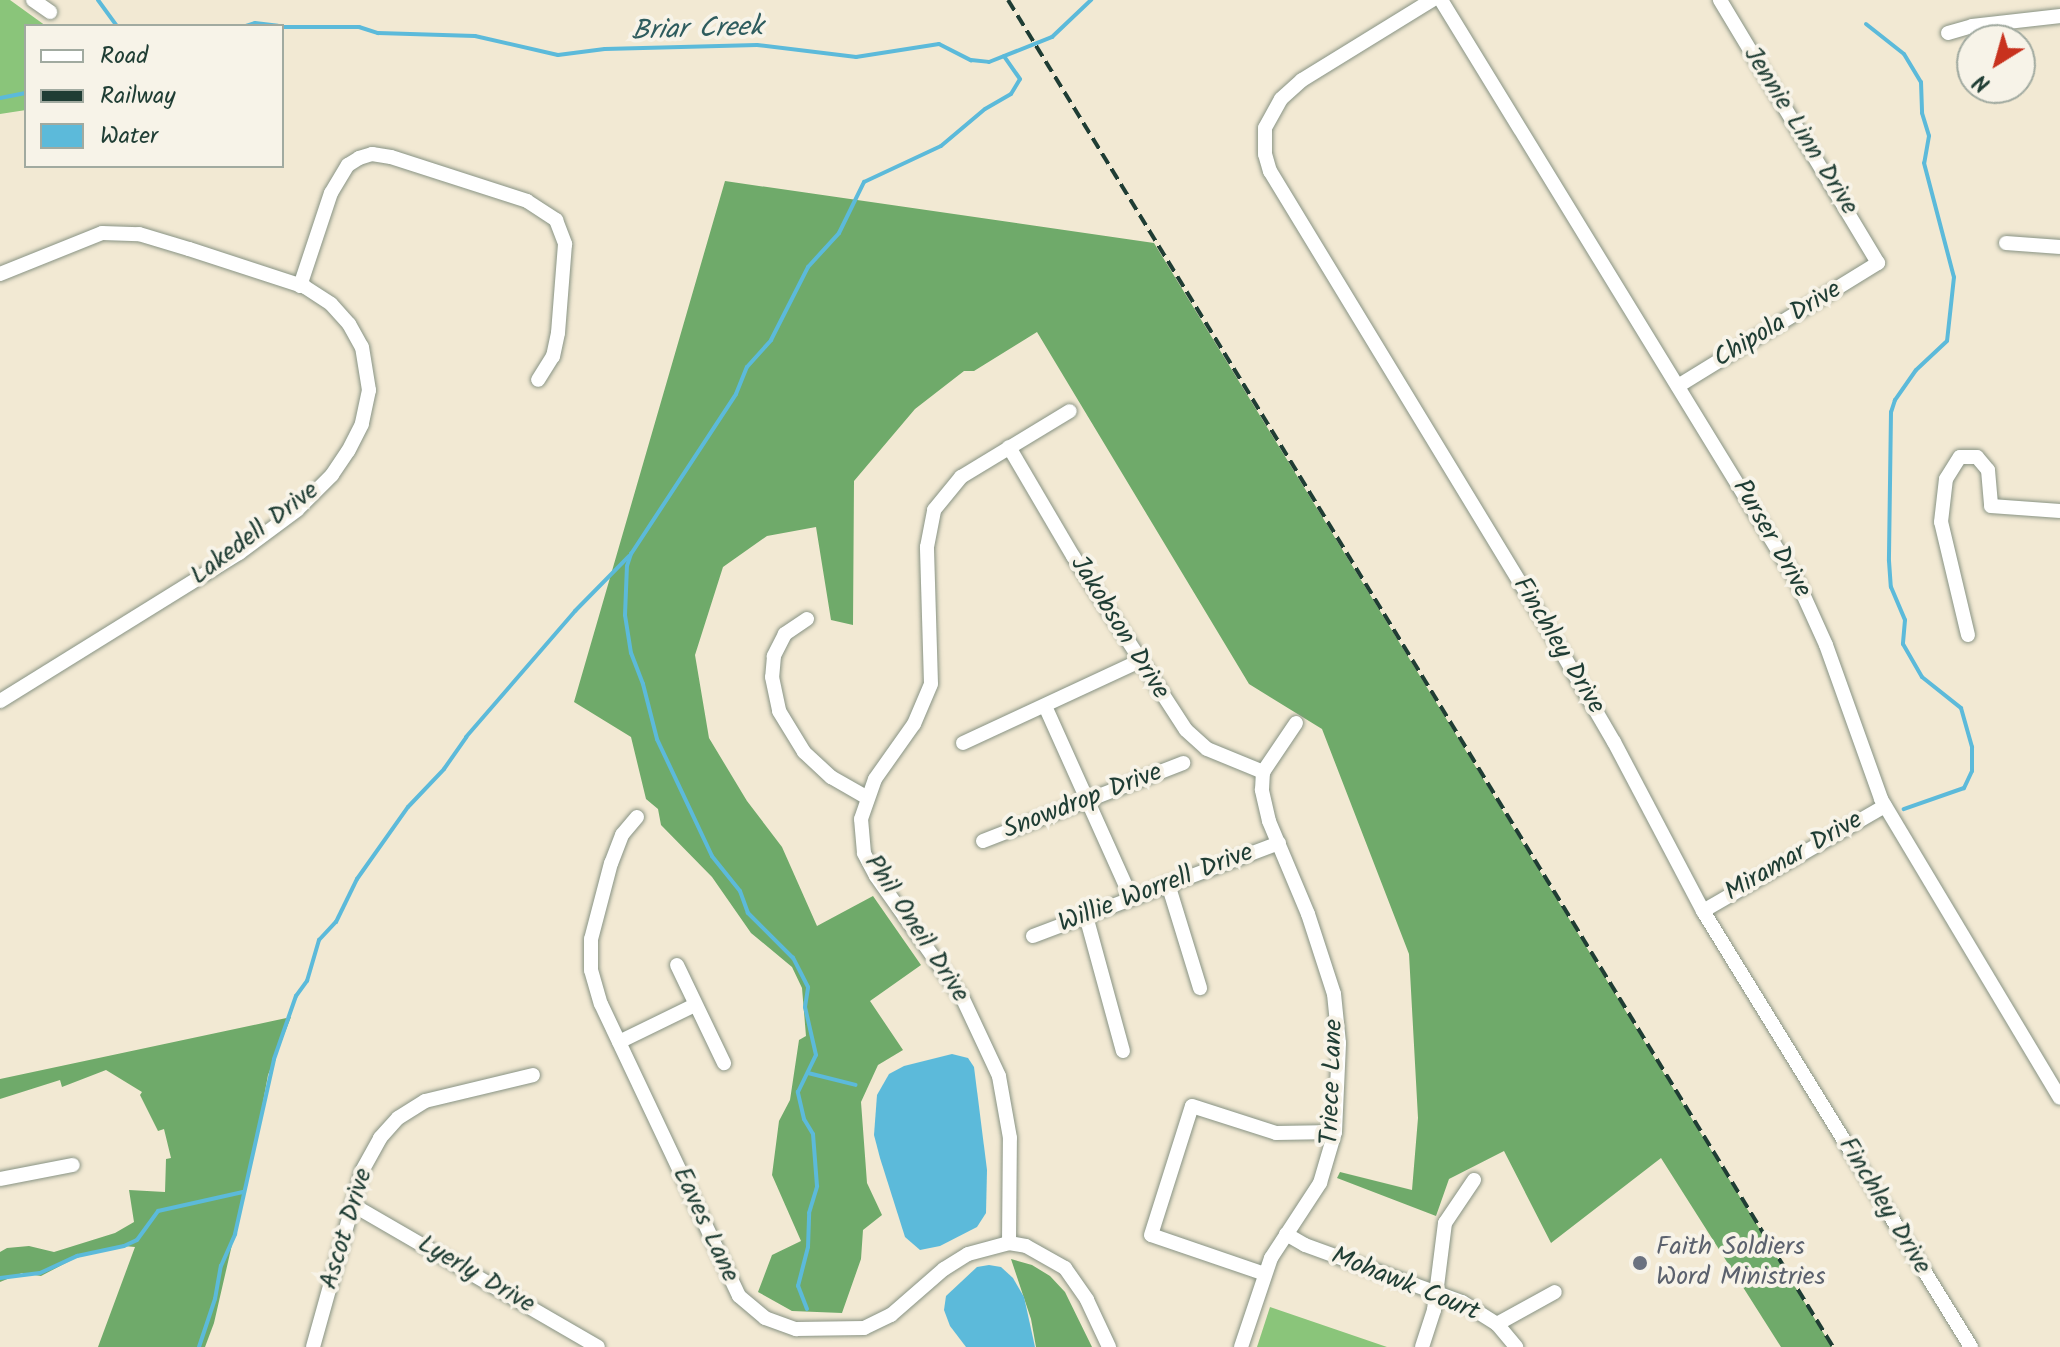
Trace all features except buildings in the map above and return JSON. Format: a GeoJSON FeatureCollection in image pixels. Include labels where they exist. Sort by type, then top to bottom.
{"type":"FeatureCollection","features":[{"type":"Feature","properties":{"kind":"street"},"geometry":{"type":"LineString","coordinates":[[33,0],[50,12]]}},
{"type":"Feature","properties":{"kind":"street","name":"Finchley Drive"},"geometry":{"type":"LineString","coordinates":[[1432,0],[1290,90],[1268,118],[1265,154],[1279,187],[1599,716],[1703,911],[1971,1347]]}},
{"type":"Feature","properties":{"kind":"street","name":"Purser Drive"},"geometry":{"type":"LineString","coordinates":[[1441,0],[1798,583],[1817,623],[1885,806],[2060,1098]]}},
{"type":"Feature","properties":{"kind":"street","name":"Jennie Linn Drive"},"geometry":{"type":"LineString","coordinates":[[1720,0],[1878,263]]}},
{"type":"Feature","properties":{"kind":"street"},"geometry":{"type":"LineString","coordinates":[[1948,33],[1972,26],[2060,16]]}},
{"type":"Feature","properties":{"kind":"street"},"geometry":{"type":"LineString","coordinates":[[300,286],[339,177],[359,158],[372,154],[391,157],[527,201],[550,214],[560,228],[565,244],[558,333],[553,356],[538,380]]}},
{"type":"Feature","properties":{"kind":"street","name":"Lakedell Drive"},"geometry":{"type":"LineString","coordinates":[[0,274],[87,237],[116,232],[162,240],[300,286],[331,304],[349,324],[366,360],[369,390],[366,413],[358,435],[332,475],[297,510],[239,553],[0,701]]}},
{"type":"Feature","properties":{"kind":"street"},"geometry":{"type":"LineString","coordinates":[[2006,243],[2060,247]]}},
{"type":"Feature","properties":{"kind":"street","name":"Chipola Drive"},"geometry":{"type":"LineString","coordinates":[[1678,386],[1878,263]]}},
{"type":"Feature","properties":{"kind":"street","name":"Phil Oneil Drive"},"geometry":{"type":"LineString","coordinates":[[1009,1243],[1010,1138],[999,1076],[963,999],[864,853],[861,819],[866,797],[914,724],[931,684],[927,547],[934,510],[961,477],[1070,411]]}},
{"type":"Feature","properties":{"kind":"street","name":"Jakobson Drive"},"geometry":{"type":"LineString","coordinates":[[1009,447],[1170,709],[1196,741],[1222,757],[1263,772]]}},
{"type":"Feature","properties":{"kind":"street"},"geometry":{"type":"LineString","coordinates":[[1968,635],[1941,522],[1946,479],[1960,457],[1977,457],[1988,470],[1991,506],[2060,511]]}},
{"type":"Feature","properties":{"kind":"street"},"geometry":{"type":"LineString","coordinates":[[807,619],[785,634],[774,656],[772,677],[779,711],[804,752],[831,777],[866,797]]}},
{"type":"Feature","properties":{"kind":"street"},"geometry":{"type":"LineString","coordinates":[[963,743],[1140,661]]}},
{"type":"Feature","properties":{"kind":"street"},"geometry":{"type":"LineString","coordinates":[[1045,706],[1131,897]]}},
{"type":"Feature","properties":{"kind":"street"},"geometry":{"type":"LineString","coordinates":[[1263,772],[1296,723]]}},
{"type":"Feature","properties":{"kind":"street","name":"Snowdrop Drive"},"geometry":{"type":"LineString","coordinates":[[983,841],[1183,763]]}},
{"type":"Feature","properties":{"kind":"street","name":"Triece Lane"},"geometry":{"type":"LineString","coordinates":[[1241,1347],[1265,1274],[1286,1234],[1320,1183],[1335,1132],[1339,1043],[1334,994],[1313,928],[1264,803],[1263,772]]}},
{"type":"Feature","properties":{"kind":"street","name":"Miramar Drive"},"geometry":{"type":"LineString","coordinates":[[1703,911],[1885,806]]}},
{"type":"Feature","properties":{"kind":"street","name":"Eaves Lane"},"geometry":{"type":"LineString","coordinates":[[637,817],[616,847],[590,954],[594,986],[731,1283],[750,1308],[765,1318],[796,1329],[864,1328],[891,1315],[944,1269],[968,1254],[1009,1243]]}},
{"type":"Feature","properties":{"kind":"street","name":"Willie Worrell Drive"},"geometry":{"type":"LineString","coordinates":[[1033,936],[1279,843]]}},
{"type":"Feature","properties":{"kind":"street"},"geometry":{"type":"LineString","coordinates":[[1168,884],[1200,988]]}},
{"type":"Feature","properties":{"kind":"street"},"geometry":{"type":"LineString","coordinates":[[1086,916],[1123,1051]]}},
{"type":"Feature","properties":{"kind":"street"},"geometry":{"type":"LineString","coordinates":[[677,965],[724,1063]]}},
{"type":"Feature","properties":{"kind":"street"},"geometry":{"type":"LineString","coordinates":[[619,1042],[695,1005]]}},
{"type":"Feature","properties":{"kind":"street","name":"Ascot Drive"},"geometry":{"type":"LineString","coordinates":[[313,1347],[362,1171],[373,1149],[409,1110],[448,1094],[533,1075]]}},
{"type":"Feature","properties":{"kind":"street"},"geometry":{"type":"LineString","coordinates":[[1265,1274],[1151,1235],[1192,1106],[1276,1133],[1335,1132]]}},
{"type":"Feature","properties":{"kind":"street"},"geometry":{"type":"LineString","coordinates":[[0,1179],[73,1165]]}},
{"type":"Feature","properties":{"kind":"street"},"geometry":{"type":"LineString","coordinates":[[1422,1347],[1436,1293],[1445,1223],[1474,1180]]}},
{"type":"Feature","properties":{"kind":"street","name":"Lyerly Drive"},"geometry":{"type":"LineString","coordinates":[[353,1205],[598,1347]]}},
{"type":"Feature","properties":{"kind":"street","name":"Mohawk Court"},"geometry":{"type":"LineString","coordinates":[[1286,1234],[1305,1245],[1462,1302],[1497,1324],[1516,1347]]}},
{"type":"Feature","properties":{"kind":"street"},"geometry":{"type":"LineString","coordinates":[[1009,1243],[1026,1246],[1065,1268],[1087,1300],[1109,1347]]}},
{"type":"Feature","properties":{"kind":"street"},"geometry":{"type":"LineString","coordinates":[[1497,1324],[1555,1292]]}},
{"type":"Feature","properties":{"kind":"green space"},"geometry":{"type":"Polygon","coordinates":[[[0,0],[10,0],[43,24],[24,24],[24,110],[0,114],[0,0]]]}},
{"type":"Feature","properties":{"kind":"green space"},"geometry":{"type":"Polygon","coordinates":[[[725,181],[1154,243],[1832,1347],[1781,1347],[1661,1158],[1551,1243],[1504,1151],[1449,1179],[1436,1216],[1337,1178],[1340,1172],[1412,1190],[1418,1118],[1409,954],[1322,729],[1249,684],[1037,332],[974,371],[964,371],[915,409],[854,481],[853,625],[831,620],[816,527],[767,536],[723,567],[695,655],[709,738],[747,801],[782,847],[817,926],[873,896],[921,965],[870,1001],[903,1050],[878,1065],[861,1102],[867,1183],[882,1215],[863,1230],[861,1259],[842,1313],[792,1311],[758,1292],[772,1255],[801,1241],[772,1175],[779,1121],[790,1100],[799,1040],[806,1036],[802,988],[792,967],[751,933],[712,877],[661,825],[658,809],[646,799],[631,737],[574,702],[725,181]]]}},
{"type":"Feature","properties":{"kind":"green space"},"geometry":{"type":"Polygon","coordinates":[[[291,1017],[268,1075],[214,1323],[205,1347],[98,1347],[135,1247],[124,1246],[81,1255],[41,1276],[22,1273],[0,1282],[0,1252],[7,1248],[29,1246],[54,1252],[115,1233],[134,1222],[129,1190],[165,1192],[166,1159],[171,1158],[164,1129],[158,1131],[140,1095],[142,1092],[106,1070],[62,1087],[60,1080],[0,1099],[0,1079],[291,1017]]]}},
{"type":"Feature","properties":{"kind":"green space"},"geometry":{"type":"Polygon","coordinates":[[[1011,1259],[1032,1265],[1050,1276],[1065,1292],[1092,1347],[1036,1347],[1031,1319],[1011,1259]]]}},
{"type":"Feature","properties":{"kind":"green space"},"geometry":{"type":"Polygon","coordinates":[[[1270,1307],[1387,1347],[1257,1347],[1270,1307]]]}},
{"type":"Feature","properties":{"kind":"water"},"geometry":{"type":"Polygon","coordinates":[[[952,1054],[968,1058],[974,1067],[987,1170],[986,1213],[977,1227],[940,1246],[920,1250],[905,1237],[880,1158],[874,1135],[877,1095],[889,1074],[904,1066],[952,1054]]]}},
{"type":"Feature","properties":{"kind":"water"},"geometry":{"type":"Polygon","coordinates":[[[977,1267],[1001,1267],[1013,1278],[1024,1297],[1035,1347],[966,1347],[950,1326],[944,1310],[946,1296],[977,1267]]]}},
{"type":"Feature","properties":{"kind":"waterway"},"geometry":{"type":"LineString","coordinates":[[98,0],[116,24]]}},
{"type":"Feature","properties":{"kind":"waterway","name":"Briar Creek"},"geometry":{"type":"LineString","coordinates":[[284,27],[359,27],[378,33],[475,36],[558,55],[605,49],[757,45],[856,57],[939,44],[971,60],[989,62],[1052,37],[1091,0]]}},
{"type":"Feature","properties":{"kind":"waterway","name":"Briar Creek"},"geometry":{"type":"LineString","coordinates":[[252,24],[263,24]]}},
{"type":"Feature","properties":{"kind":"waterway"},"geometry":{"type":"LineString","coordinates":[[1866,24],[1904,54],[1921,82],[1922,113],[1929,136],[1924,163],[1954,277],[1947,341],[1916,370],[1895,400],[1891,412],[1889,561],[1891,587],[1905,620],[1903,644],[1922,677],[1961,708],[1972,747],[1972,771],[1964,788],[1904,809]]}},
{"type":"Feature","properties":{"kind":"waterway"},"geometry":{"type":"LineString","coordinates":[[807,1309],[798,1286],[808,1247],[809,1213],[817,1186],[813,1134],[804,1119],[798,1092],[816,1055],[805,1007],[808,987],[793,958],[748,913],[740,891],[712,856],[657,739],[643,684],[631,653],[625,615],[627,566],[631,554],[736,394],[747,367],[771,340],[808,267],[839,233],[864,182],[941,146],[985,109],[1011,94],[1020,79],[1004,56]]}},
{"type":"Feature","properties":{"kind":"waterway"},"geometry":{"type":"LineString","coordinates":[[0,98],[24,93]]}},
{"type":"Feature","properties":{"kind":"waterway"},"geometry":{"type":"LineString","coordinates":[[199,1347],[215,1299],[221,1266],[235,1234],[274,1059],[296,996],[307,981],[319,940],[336,922],[357,879],[408,807],[444,769],[466,737],[575,611],[629,556]]}},
{"type":"Feature","properties":{"kind":"waterway"},"geometry":{"type":"LineString","coordinates":[[808,1073],[856,1085]]}},
{"type":"Feature","properties":{"kind":"waterway"},"geometry":{"type":"LineString","coordinates":[[0,1278],[40,1273],[77,1256],[124,1246],[137,1240],[158,1211],[243,1192]]}},
{"type":"Feature","properties":{"kind":"railway"},"geometry":{"type":"LineString","coordinates":[[1008,0],[1833,1347]]}},
{"type":"Feature","properties":{"kind":"place","name":"Faith Soldiers Word Ministries"},"geometry":{"type":"Point","coordinates":[1640,1263]}}]}
